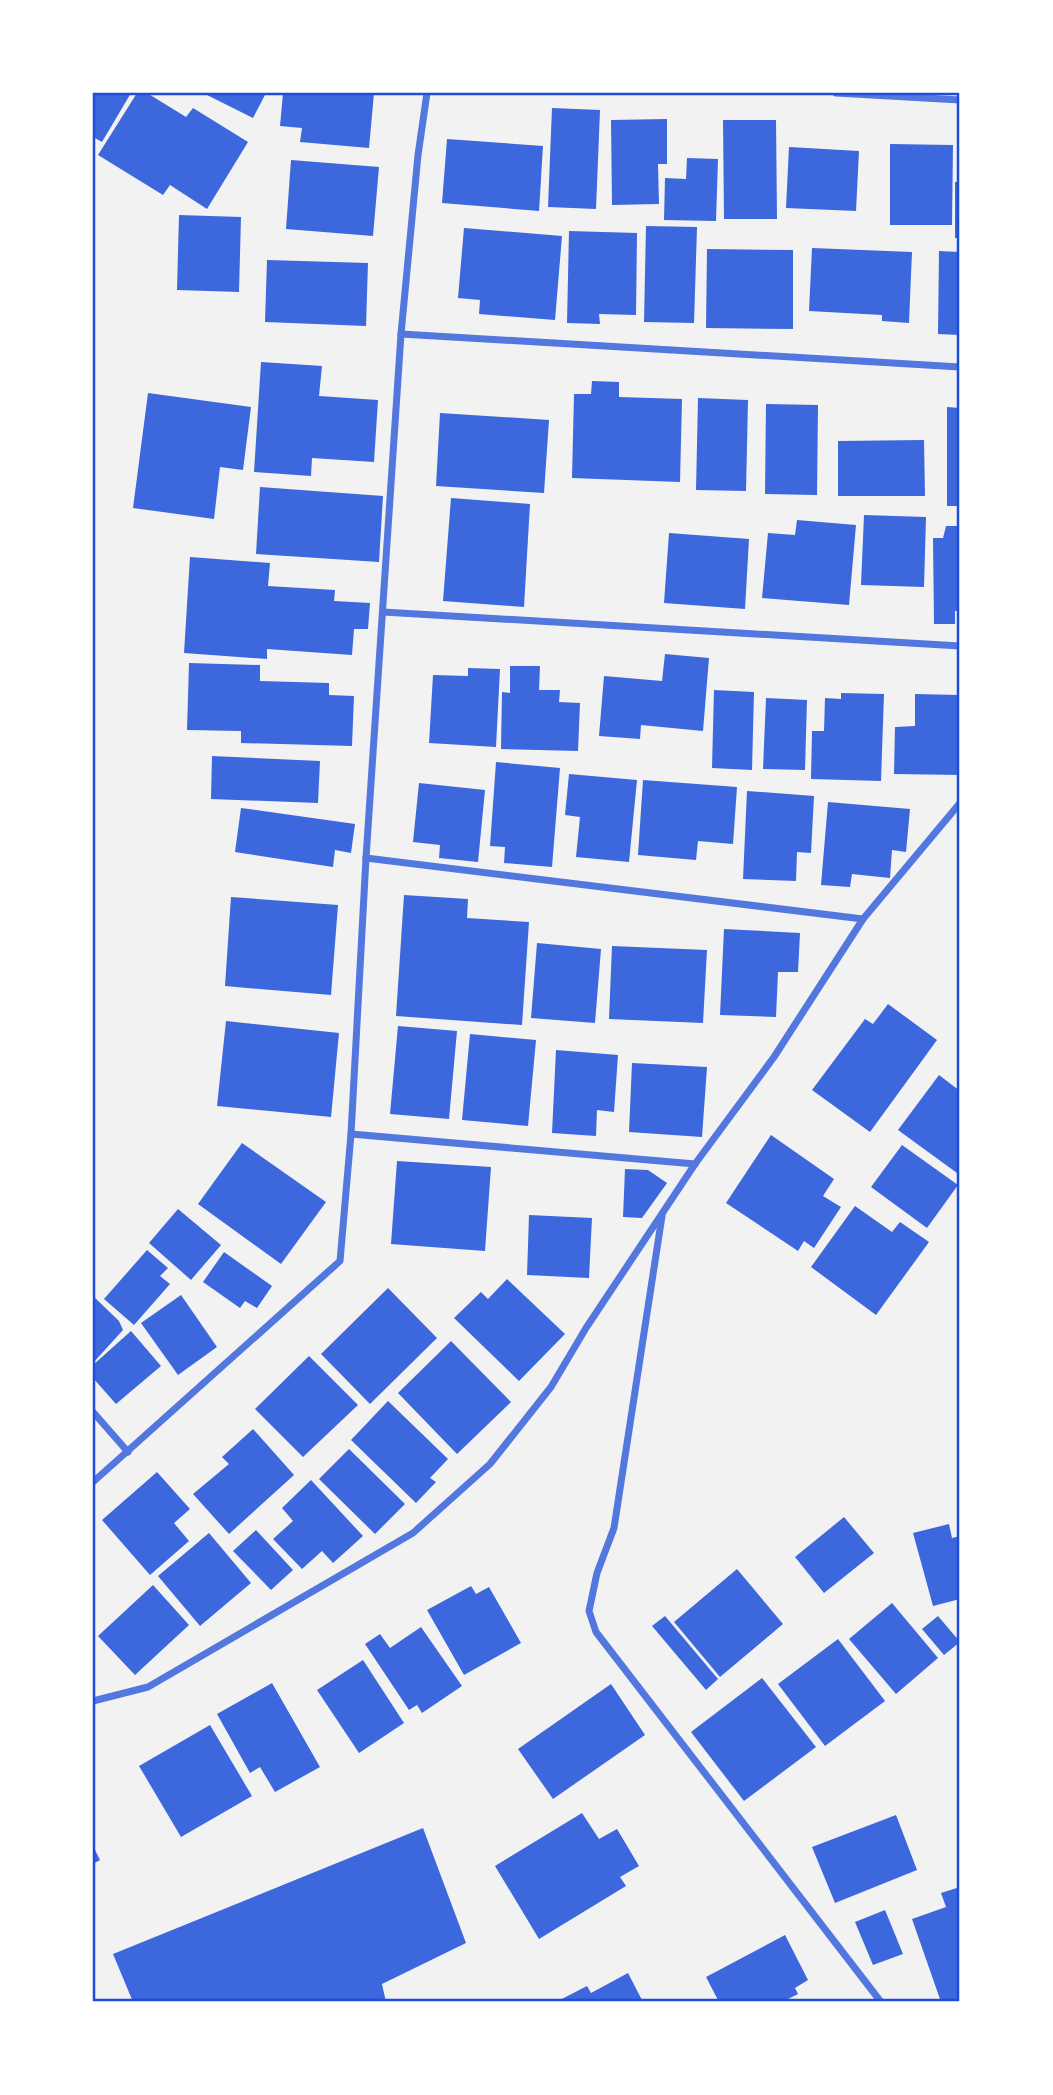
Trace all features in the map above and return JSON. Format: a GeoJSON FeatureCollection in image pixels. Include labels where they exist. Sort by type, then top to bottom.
{"type":"FeatureCollection","features":[{"type":"Feature","properties":{"kind":"street"},"geometry":{"type":"LineString","coordinates":[[93,1482],[340,1261],[351,1134],[366,858],[401,334],[418,155],[427,93]]}},
{"type":"Feature","properties":{"kind":"street"},"geometry":{"type":"LineString","coordinates":[[835,93],[960,100]]}},
{"type":"Feature","properties":{"kind":"street"},"geometry":{"type":"LineString","coordinates":[[401,334],[960,367]]}},
{"type":"Feature","properties":{"kind":"street"},"geometry":{"type":"LineString","coordinates":[[383,612],[960,646]]}},
{"type":"Feature","properties":{"kind":"street"},"geometry":{"type":"LineString","coordinates":[[93,1701],[148,1687],[413,1533],[490,1464],[551,1387],[586,1328],[695,1164],[774,1057],[863,919],[960,803]]}},
{"type":"Feature","properties":{"kind":"street"},"geometry":{"type":"LineString","coordinates":[[366,858],[863,919]]}},
{"type":"Feature","properties":{"kind":"street"},"geometry":{"type":"LineString","coordinates":[[351,1134],[695,1164]]}},
{"type":"Feature","properties":{"kind":"street"},"geometry":{"type":"LineString","coordinates":[[663,1214],[614,1528],[597,1573],[589,1611],[596,1632],[881,2002]]}},
{"type":"Feature","properties":{"kind":"street"},"geometry":{"type":"LineString","coordinates":[[93,1412],[128,1452]]}},
{"type":"Feature","properties":{"kind":"building"},"geometry":{"type":"Polygon","coordinates":[[[93,93],[131,93],[102,142],[93,137],[93,93]]]}},
{"type":"Feature","properties":{"kind":"building"},"geometry":{"type":"Polygon","coordinates":[[[137,93],[147,93],[186,117],[193,108],[248,142],[207,209],[170,185],[163,195],[98,155],[137,93]]]}},
{"type":"Feature","properties":{"kind":"building"},"geometry":{"type":"Polygon","coordinates":[[[203,93],[266,93],[253,118],[203,93]]]}},
{"type":"Feature","properties":{"kind":"building"},"geometry":{"type":"Polygon","coordinates":[[[283,93],[374,93],[369,148],[300,142],[302,128],[280,126],[283,93]]]}},
{"type":"Feature","properties":{"kind":"building"},"geometry":{"type":"Polygon","coordinates":[[[552,108],[600,110],[596,209],[548,207],[552,108]]]}},
{"type":"Feature","properties":{"kind":"building"},"geometry":{"type":"Polygon","coordinates":[[[667,119],[667,164],[658,164],[659,204],[612,205],[611,120],[667,119]]]}},
{"type":"Feature","properties":{"kind":"building"},"geometry":{"type":"Polygon","coordinates":[[[723,120],[776,120],[777,219],[724,219],[723,120]]]}},
{"type":"Feature","properties":{"kind":"building"},"geometry":{"type":"Polygon","coordinates":[[[447,139],[543,146],[539,211],[442,203],[447,139]]]}},
{"type":"Feature","properties":{"kind":"building"},"geometry":{"type":"Polygon","coordinates":[[[890,144],[953,145],[952,225],[890,225],[890,144]]]}},
{"type":"Feature","properties":{"kind":"building"},"geometry":{"type":"Polygon","coordinates":[[[789,147],[859,151],[856,211],[786,208],[789,147]]]}},
{"type":"Feature","properties":{"kind":"building"},"geometry":{"type":"Polygon","coordinates":[[[687,158],[718,159],[716,221],[664,220],[665,178],[686,179],[687,158]]]}},
{"type":"Feature","properties":{"kind":"building"},"geometry":{"type":"Polygon","coordinates":[[[291,160],[379,167],[373,236],[286,229],[291,160]]]}},
{"type":"Feature","properties":{"kind":"building"},"geometry":{"type":"Polygon","coordinates":[[[955,182],[960,182],[960,238],[955,238],[955,182]]]}},
{"type":"Feature","properties":{"kind":"building"},"geometry":{"type":"Polygon","coordinates":[[[179,215],[241,217],[239,292],[177,290],[179,215]]]}},
{"type":"Feature","properties":{"kind":"building"},"geometry":{"type":"Polygon","coordinates":[[[646,226],[697,227],[694,323],[644,322],[646,226]]]}},
{"type":"Feature","properties":{"kind":"building"},"geometry":{"type":"Polygon","coordinates":[[[464,228],[562,236],[555,320],[479,314],[480,300],[458,298],[464,228]]]}},
{"type":"Feature","properties":{"kind":"building"},"geometry":{"type":"Polygon","coordinates":[[[569,231],[637,233],[636,315],[599,314],[600,324],[567,323],[569,231]]]}},
{"type":"Feature","properties":{"kind":"building"},"geometry":{"type":"Polygon","coordinates":[[[812,248],[912,252],[909,323],[882,321],[882,315],[809,311],[812,248]]]}},
{"type":"Feature","properties":{"kind":"building"},"geometry":{"type":"Polygon","coordinates":[[[707,249],[793,250],[793,329],[706,328],[707,249]]]}},
{"type":"Feature","properties":{"kind":"building"},"geometry":{"type":"Polygon","coordinates":[[[939,251],[960,252],[960,335],[938,334],[939,251]]]}},
{"type":"Feature","properties":{"kind":"building"},"geometry":{"type":"Polygon","coordinates":[[[267,260],[368,263],[366,326],[265,322],[267,260]]]}},
{"type":"Feature","properties":{"kind":"building"},"geometry":{"type":"Polygon","coordinates":[[[261,362],[322,366],[319,396],[378,400],[374,462],[312,458],[311,476],[254,472],[261,362]]]}},
{"type":"Feature","properties":{"kind":"building"},"geometry":{"type":"Polygon","coordinates":[[[592,381],[619,382],[619,397],[682,399],[680,482],[572,478],[574,394],[591,394],[592,381]]]}},
{"type":"Feature","properties":{"kind":"building"},"geometry":{"type":"Polygon","coordinates":[[[148,393],[251,407],[243,470],[220,467],[214,519],[133,508],[148,393]]]}},
{"type":"Feature","properties":{"kind":"building"},"geometry":{"type":"Polygon","coordinates":[[[698,398],[748,400],[746,491],[696,490],[698,398]]]}},
{"type":"Feature","properties":{"kind":"building"},"geometry":{"type":"Polygon","coordinates":[[[766,404],[818,405],[817,495],[765,494],[766,404]]]}},
{"type":"Feature","properties":{"kind":"building"},"geometry":{"type":"Polygon","coordinates":[[[947,407],[960,408],[960,506],[947,506],[947,407]]]}},
{"type":"Feature","properties":{"kind":"building"},"geometry":{"type":"Polygon","coordinates":[[[440,413],[549,420],[544,493],[436,486],[440,413]]]}},
{"type":"Feature","properties":{"kind":"building"},"geometry":{"type":"Polygon","coordinates":[[[924,440],[925,496],[838,496],[838,441],[924,440]]]}},
{"type":"Feature","properties":{"kind":"building"},"geometry":{"type":"Polygon","coordinates":[[[260,487],[383,496],[379,562],[256,554],[260,487]]]}},
{"type":"Feature","properties":{"kind":"building"},"geometry":{"type":"Polygon","coordinates":[[[451,498],[530,504],[524,607],[443,601],[451,498]]]}},
{"type":"Feature","properties":{"kind":"building"},"geometry":{"type":"Polygon","coordinates":[[[864,515],[926,517],[924,587],[861,585],[864,515]]]}},
{"type":"Feature","properties":{"kind":"building"},"geometry":{"type":"Polygon","coordinates":[[[797,520],[856,525],[849,605],[762,598],[768,533],[795,535],[797,520]]]}},
{"type":"Feature","properties":{"kind":"building"},"geometry":{"type":"Polygon","coordinates":[[[946,526],[960,526],[960,611],[955,611],[955,624],[934,624],[933,538],[943,538],[946,526]]]}},
{"type":"Feature","properties":{"kind":"building"},"geometry":{"type":"Polygon","coordinates":[[[669,533],[749,539],[745,609],[664,603],[669,533]]]}},
{"type":"Feature","properties":{"kind":"building"},"geometry":{"type":"Polygon","coordinates":[[[190,557],[270,563],[268,586],[335,590],[334,601],[370,603],[368,629],[354,629],[352,655],[267,649],[267,659],[184,653],[190,557]]]}},
{"type":"Feature","properties":{"kind":"building"},"geometry":{"type":"Polygon","coordinates":[[[665,654],[709,658],[703,731],[641,725],[640,739],[599,736],[604,676],[662,681],[665,654]]]}},
{"type":"Feature","properties":{"kind":"building"},"geometry":{"type":"Polygon","coordinates":[[[189,663],[260,665],[260,681],[329,683],[329,695],[354,696],[352,746],[241,743],[241,731],[187,730],[189,663]]]}},
{"type":"Feature","properties":{"kind":"building"},"geometry":{"type":"Polygon","coordinates":[[[510,666],[540,666],[539,690],[560,690],[559,702],[580,703],[578,751],[501,749],[502,692],[510,693],[510,666]]]}},
{"type":"Feature","properties":{"kind":"building"},"geometry":{"type":"Polygon","coordinates":[[[468,668],[500,669],[496,747],[429,743],[433,675],[468,676],[468,668]]]}},
{"type":"Feature","properties":{"kind":"building"},"geometry":{"type":"Polygon","coordinates":[[[714,690],[754,692],[752,770],[712,768],[714,690]]]}},
{"type":"Feature","properties":{"kind":"building"},"geometry":{"type":"Polygon","coordinates":[[[841,693],[884,694],[881,781],[811,779],[812,731],[824,731],[825,698],[841,699],[841,693]]]}},
{"type":"Feature","properties":{"kind":"building"},"geometry":{"type":"Polygon","coordinates":[[[915,694],[960,695],[960,775],[894,774],[895,727],[915,726],[915,694]]]}},
{"type":"Feature","properties":{"kind":"building"},"geometry":{"type":"Polygon","coordinates":[[[766,698],[807,700],[805,770],[763,769],[766,698]]]}},
{"type":"Feature","properties":{"kind":"building"},"geometry":{"type":"Polygon","coordinates":[[[212,756],[320,761],[318,803],[211,799],[212,756]]]}},
{"type":"Feature","properties":{"kind":"building"},"geometry":{"type":"Polygon","coordinates":[[[496,762],[560,768],[552,867],[504,863],[505,847],[490,846],[496,762]]]}},
{"type":"Feature","properties":{"kind":"building"},"geometry":{"type":"Polygon","coordinates":[[[569,774],[637,780],[629,862],[576,857],[580,817],[565,815],[569,774]]]}},
{"type":"Feature","properties":{"kind":"building"},"geometry":{"type":"Polygon","coordinates":[[[643,780],[737,787],[733,844],[698,841],[696,860],[638,855],[643,780]]]}},
{"type":"Feature","properties":{"kind":"building"},"geometry":{"type":"Polygon","coordinates":[[[419,783],[485,790],[478,862],[439,858],[440,845],[413,842],[419,783]]]}},
{"type":"Feature","properties":{"kind":"building"},"geometry":{"type":"Polygon","coordinates":[[[747,791],[814,796],[811,853],[797,852],[796,881],[743,879],[747,791]]]}},
{"type":"Feature","properties":{"kind":"building"},"geometry":{"type":"Polygon","coordinates":[[[828,802],[910,809],[906,852],[892,850],[890,878],[852,874],[850,887],[821,885],[828,802]]]}},
{"type":"Feature","properties":{"kind":"building"},"geometry":{"type":"Polygon","coordinates":[[[241,808],[355,824],[351,853],[335,850],[333,867],[235,852],[241,808]]]}},
{"type":"Feature","properties":{"kind":"building"},"geometry":{"type":"Polygon","coordinates":[[[404,895],[468,899],[467,918],[529,922],[522,1025],[396,1016],[404,895]]]}},
{"type":"Feature","properties":{"kind":"building"},"geometry":{"type":"Polygon","coordinates":[[[231,897],[338,905],[331,995],[225,986],[231,897]]]}},
{"type":"Feature","properties":{"kind":"building"},"geometry":{"type":"Polygon","coordinates":[[[724,929],[800,933],[798,972],[778,972],[776,1017],[720,1015],[724,929]]]}},
{"type":"Feature","properties":{"kind":"building"},"geometry":{"type":"Polygon","coordinates":[[[537,943],[601,949],[595,1023],[531,1018],[537,943]]]}},
{"type":"Feature","properties":{"kind":"building"},"geometry":{"type":"Polygon","coordinates":[[[612,946],[707,950],[703,1023],[609,1019],[612,946]]]}},
{"type":"Feature","properties":{"kind":"building"},"geometry":{"type":"Polygon","coordinates":[[[888,1004],[937,1040],[870,1132],[812,1090],[865,1019],[873,1024],[888,1004]]]}},
{"type":"Feature","properties":{"kind":"building"},"geometry":{"type":"Polygon","coordinates":[[[226,1021],[339,1033],[331,1117],[217,1106],[226,1021]]]}},
{"type":"Feature","properties":{"kind":"building"},"geometry":{"type":"Polygon","coordinates":[[[398,1026],[457,1031],[449,1119],[390,1114],[398,1026]]]}},
{"type":"Feature","properties":{"kind":"building"},"geometry":{"type":"Polygon","coordinates":[[[470,1034],[536,1040],[528,1126],[462,1120],[470,1034]]]}},
{"type":"Feature","properties":{"kind":"building"},"geometry":{"type":"Polygon","coordinates":[[[556,1050],[618,1055],[614,1112],[597,1110],[596,1136],[552,1133],[556,1050]]]}},
{"type":"Feature","properties":{"kind":"building"},"geometry":{"type":"Polygon","coordinates":[[[632,1063],[707,1067],[702,1137],[629,1132],[632,1063]]]}},
{"type":"Feature","properties":{"kind":"building"},"geometry":{"type":"Polygon","coordinates":[[[939,1075],[960,1091],[960,1169],[957,1173],[898,1130],[939,1075]]]}},
{"type":"Feature","properties":{"kind":"building"},"geometry":{"type":"Polygon","coordinates":[[[771,1135],[834,1179],[823,1196],[841,1207],[814,1248],[804,1241],[798,1251],[726,1203],[771,1135]]]}},
{"type":"Feature","properties":{"kind":"building"},"geometry":{"type":"Polygon","coordinates":[[[242,1143],[326,1202],[281,1264],[198,1204],[242,1143]]]}},
{"type":"Feature","properties":{"kind":"building"},"geometry":{"type":"Polygon","coordinates":[[[902,1145],[958,1185],[927,1228],[871,1187],[902,1145]]]}},
{"type":"Feature","properties":{"kind":"building"},"geometry":{"type":"Polygon","coordinates":[[[397,1161],[491,1167],[485,1251],[391,1244],[397,1161]]]}},
{"type":"Feature","properties":{"kind":"building"},"geometry":{"type":"Polygon","coordinates":[[[625,1169],[648,1170],[667,1183],[642,1218],[623,1217],[625,1169]]]}},
{"type":"Feature","properties":{"kind":"building"},"geometry":{"type":"Polygon","coordinates":[[[855,1206],[892,1232],[900,1222],[929,1242],[876,1315],[811,1267],[855,1206]]]}},
{"type":"Feature","properties":{"kind":"building"},"geometry":{"type":"Polygon","coordinates":[[[178,1209],[221,1245],[191,1280],[149,1243],[178,1209]]]}},
{"type":"Feature","properties":{"kind":"building"},"geometry":{"type":"Polygon","coordinates":[[[529,1215],[592,1218],[589,1278],[527,1275],[529,1215]]]}},
{"type":"Feature","properties":{"kind":"building"},"geometry":{"type":"Polygon","coordinates":[[[147,1250],[168,1268],[160,1276],[170,1284],[134,1325],[104,1299],[147,1250]]]}},
{"type":"Feature","properties":{"kind":"building"},"geometry":{"type":"Polygon","coordinates":[[[224,1252],[272,1286],[257,1308],[245,1301],[240,1308],[203,1282],[224,1252]]]}},
{"type":"Feature","properties":{"kind":"building"},"geometry":{"type":"Polygon","coordinates":[[[507,1279],[565,1334],[519,1381],[454,1318],[481,1292],[488,1299],[507,1279]]]}},
{"type":"Feature","properties":{"kind":"building"},"geometry":{"type":"Polygon","coordinates":[[[388,1288],[437,1338],[370,1404],[321,1354],[388,1288]]]}},
{"type":"Feature","properties":{"kind":"building"},"geometry":{"type":"Polygon","coordinates":[[[181,1295],[217,1347],[178,1375],[141,1323],[181,1295]]]}},
{"type":"Feature","properties":{"kind":"building"},"geometry":{"type":"Polygon","coordinates":[[[93,1296],[119,1321],[123,1330],[93,1363],[93,1296]]]}},
{"type":"Feature","properties":{"kind":"building"},"geometry":{"type":"Polygon","coordinates":[[[131,1331],[161,1366],[116,1404],[93,1378],[93,1365],[131,1331]]]}},
{"type":"Feature","properties":{"kind":"building"},"geometry":{"type":"Polygon","coordinates":[[[451,1341],[511,1402],[457,1454],[398,1393],[451,1341]]]}},
{"type":"Feature","properties":{"kind":"building"},"geometry":{"type":"Polygon","coordinates":[[[309,1356],[358,1405],[303,1457],[255,1409],[309,1356]]]}},
{"type":"Feature","properties":{"kind":"building"},"geometry":{"type":"Polygon","coordinates":[[[388,1401],[448,1459],[430,1478],[436,1482],[416,1503],[351,1440],[388,1401]]]}},
{"type":"Feature","properties":{"kind":"building"},"geometry":{"type":"Polygon","coordinates":[[[253,1429],[294,1475],[229,1534],[193,1494],[229,1464],[222,1457],[253,1429]]]}},
{"type":"Feature","properties":{"kind":"building"},"geometry":{"type":"Polygon","coordinates":[[[349,1449],[405,1504],[375,1534],[319,1479],[349,1449]]]}},
{"type":"Feature","properties":{"kind":"building"},"geometry":{"type":"Polygon","coordinates":[[[157,1472],[190,1509],[174,1523],[189,1541],[150,1575],[102,1520],[157,1472]]]}},
{"type":"Feature","properties":{"kind":"building"},"geometry":{"type":"Polygon","coordinates":[[[311,1480],[363,1536],[333,1563],[322,1551],[302,1569],[273,1539],[293,1521],[282,1508],[311,1480]]]}},
{"type":"Feature","properties":{"kind":"building"},"geometry":{"type":"Polygon","coordinates":[[[844,1517],[874,1553],[824,1593],[795,1557],[844,1517]]]}},
{"type":"Feature","properties":{"kind":"building"},"geometry":{"type":"Polygon","coordinates":[[[949,1524],[952,1538],[960,1536],[960,1599],[933,1606],[913,1533],[949,1524]]]}},
{"type":"Feature","properties":{"kind":"building"},"geometry":{"type":"Polygon","coordinates":[[[256,1530],[293,1570],[271,1590],[233,1551],[256,1530]]]}},
{"type":"Feature","properties":{"kind":"building"},"geometry":{"type":"Polygon","coordinates":[[[209,1533],[251,1583],[200,1626],[158,1576],[209,1533]]]}},
{"type":"Feature","properties":{"kind":"building"},"geometry":{"type":"Polygon","coordinates":[[[737,1569],[783,1624],[720,1677],[674,1622],[737,1569]]]}},
{"type":"Feature","properties":{"kind":"building"},"geometry":{"type":"Polygon","coordinates":[[[153,1585],[189,1625],[135,1675],[98,1636],[153,1585]]]}},
{"type":"Feature","properties":{"kind":"building"},"geometry":{"type":"Polygon","coordinates":[[[471,1586],[476,1594],[489,1587],[521,1643],[464,1675],[427,1610],[471,1586]]]}},
{"type":"Feature","properties":{"kind":"building"},"geometry":{"type":"Polygon","coordinates":[[[892,1603],[938,1658],[896,1694],[849,1639],[892,1603]]]}},
{"type":"Feature","properties":{"kind":"building"},"geometry":{"type":"Polygon","coordinates":[[[665,1616],[718,1679],[706,1690],[652,1626],[665,1616]]]}},
{"type":"Feature","properties":{"kind":"building"},"geometry":{"type":"Polygon","coordinates":[[[938,1616],[960,1642],[944,1655],[922,1629],[938,1616]]]}},
{"type":"Feature","properties":{"kind":"building"},"geometry":{"type":"Polygon","coordinates":[[[421,1627],[462,1686],[422,1713],[417,1705],[409,1710],[365,1644],[380,1634],[390,1648],[421,1627]]]}},
{"type":"Feature","properties":{"kind":"building"},"geometry":{"type":"Polygon","coordinates":[[[838,1639],[885,1701],[825,1746],[778,1684],[838,1639]]]}},
{"type":"Feature","properties":{"kind":"building"},"geometry":{"type":"Polygon","coordinates":[[[363,1660],[404,1723],[359,1753],[317,1690],[363,1660]]]}},
{"type":"Feature","properties":{"kind":"building"},"geometry":{"type":"Polygon","coordinates":[[[762,1678],[816,1747],[744,1801],[691,1732],[762,1678]]]}},
{"type":"Feature","properties":{"kind":"building"},"geometry":{"type":"Polygon","coordinates":[[[272,1683],[320,1767],[275,1792],[260,1767],[250,1773],[217,1714],[272,1683]]]}},
{"type":"Feature","properties":{"kind":"building"},"geometry":{"type":"Polygon","coordinates":[[[611,1684],[645,1735],[553,1799],[518,1749],[611,1684]]]}},
{"type":"Feature","properties":{"kind":"building"},"geometry":{"type":"Polygon","coordinates":[[[210,1725],[252,1796],[181,1837],[139,1766],[210,1725]]]}},
{"type":"Feature","properties":{"kind":"building"},"geometry":{"type":"Polygon","coordinates":[[[582,1813],[599,1839],[617,1829],[639,1866],[620,1877],[626,1886],[539,1939],[495,1866],[582,1813]]]}},
{"type":"Feature","properties":{"kind":"building"},"geometry":{"type":"Polygon","coordinates":[[[896,1815],[917,1870],[835,1903],[812,1847],[896,1815]]]}},
{"type":"Feature","properties":{"kind":"building"},"geometry":{"type":"Polygon","coordinates":[[[423,1828],[466,1943],[382,1984],[386,2002],[133,2002],[113,1954],[423,1828]]]}},
{"type":"Feature","properties":{"kind":"building"},"geometry":{"type":"Polygon","coordinates":[[[93,1846],[100,1860],[93,1864],[93,1846]]]}},
{"type":"Feature","properties":{"kind":"building"},"geometry":{"type":"Polygon","coordinates":[[[960,1887],[960,2002],[941,2002],[912,1919],[946,1907],[941,1893],[960,1887]]]}},
{"type":"Feature","properties":{"kind":"building"},"geometry":{"type":"Polygon","coordinates":[[[885,1910],[903,1954],[873,1965],[855,1922],[885,1910]]]}},
{"type":"Feature","properties":{"kind":"building"},"geometry":{"type":"Polygon","coordinates":[[[785,1935],[808,1980],[795,1988],[798,1994],[782,2002],[719,2002],[706,1977],[785,1935]]]}},
{"type":"Feature","properties":{"kind":"building"},"geometry":{"type":"Polygon","coordinates":[[[628,1973],[643,2002],[556,2002],[587,1986],[591,1993],[628,1973]]]}}]}
